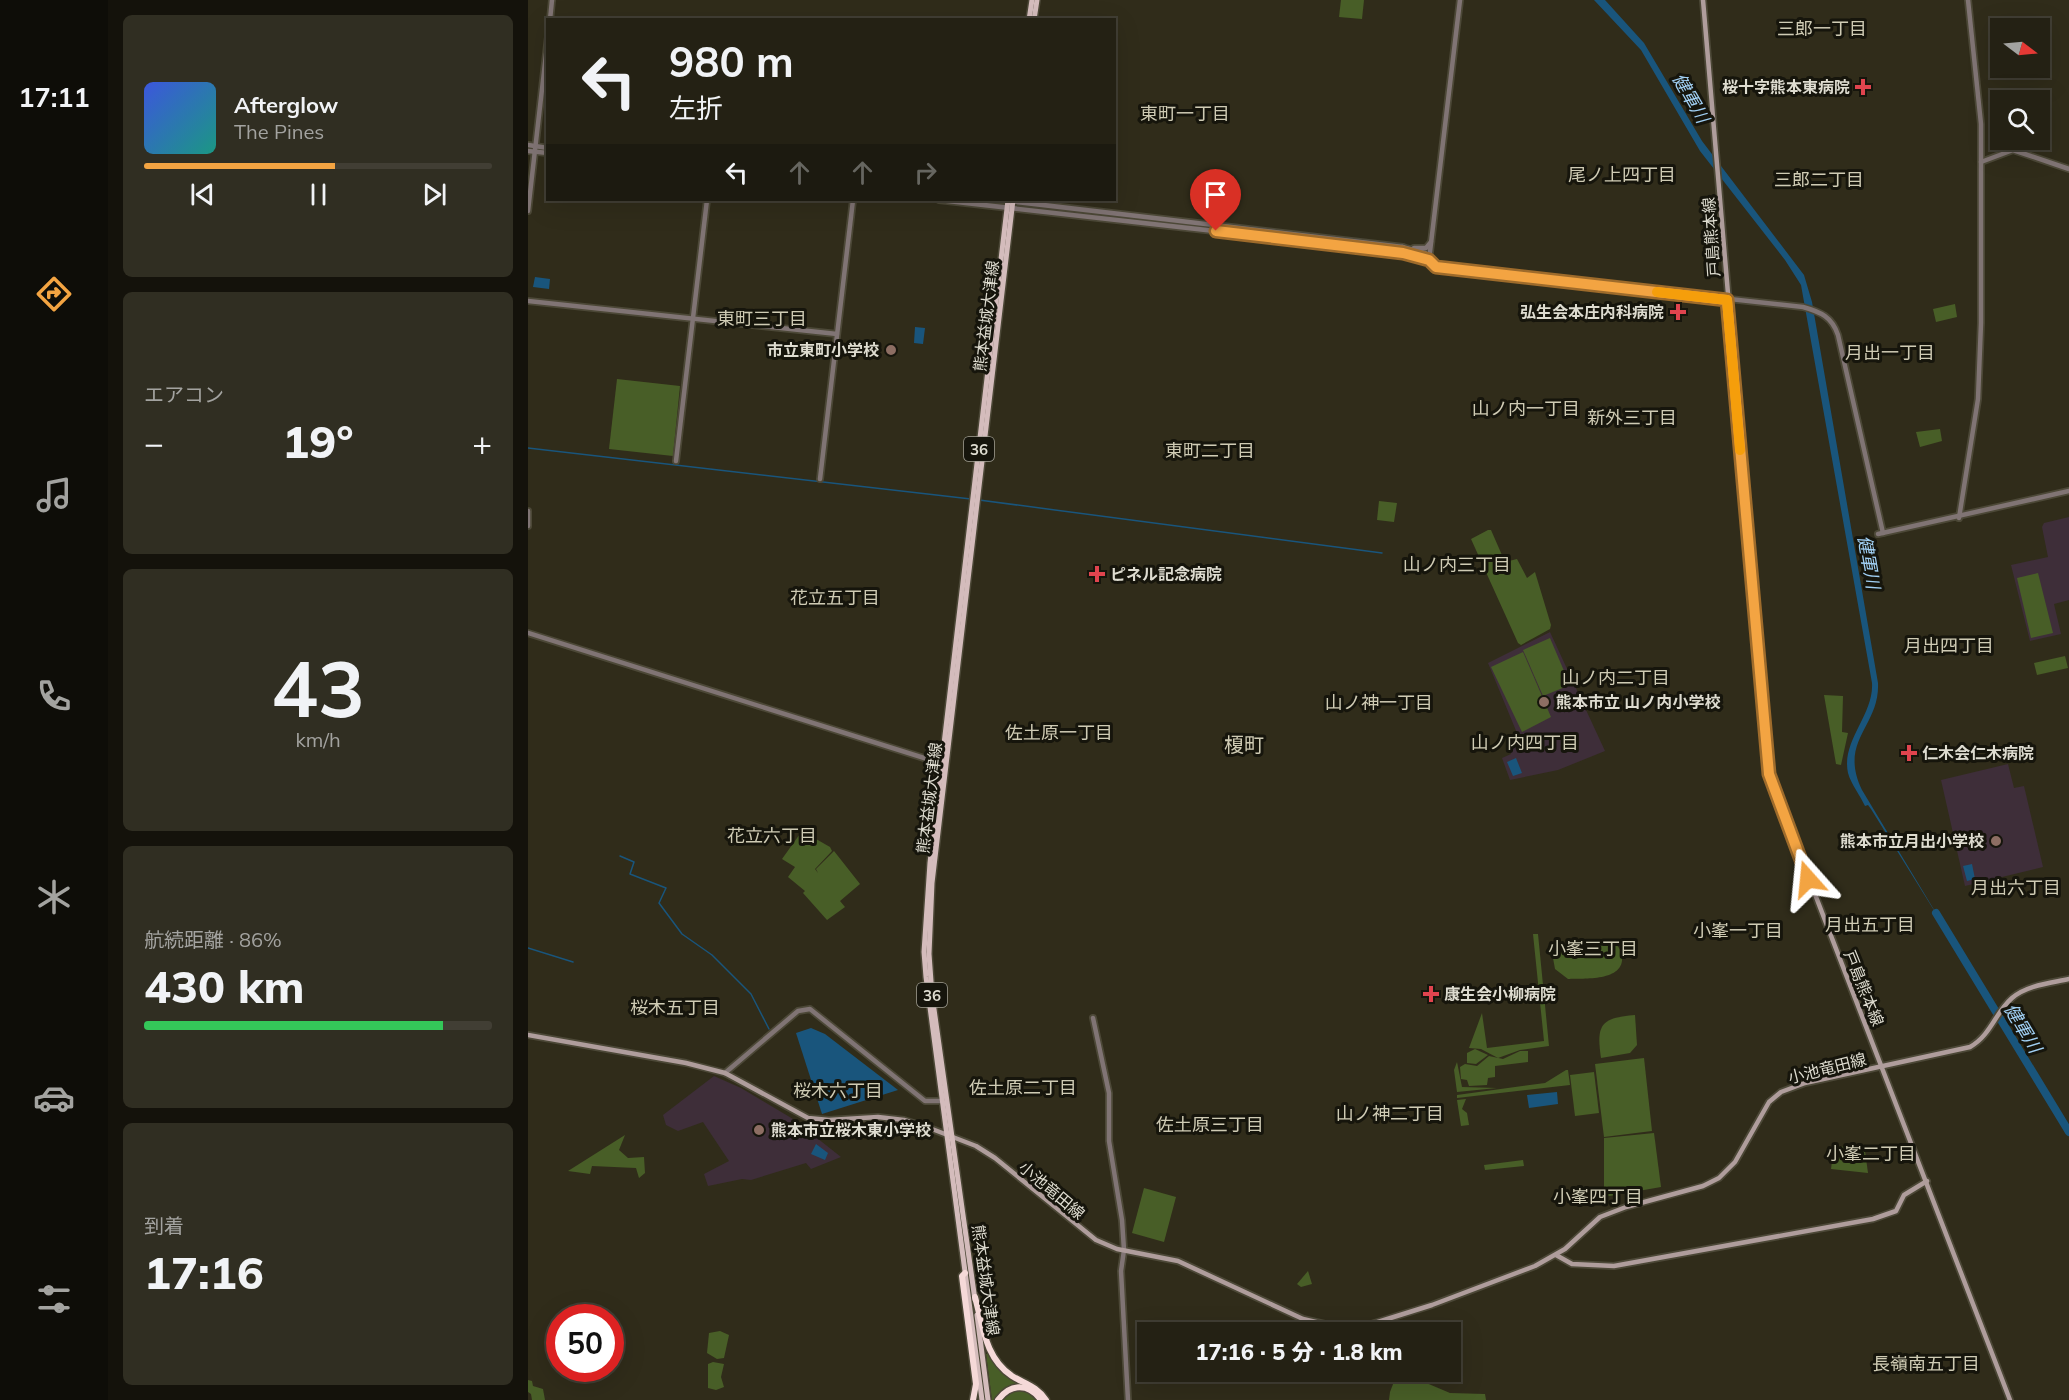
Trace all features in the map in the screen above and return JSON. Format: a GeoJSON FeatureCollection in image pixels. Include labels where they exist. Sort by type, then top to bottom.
{"type":"FeatureCollection","features":[{"type":"Feature","properties":{"kind":"highway"},"geometry":{"type":"LineString","coordinates":[[965,1273],[962,1276],[976,1384],[973,1400]]}},
{"type":"Feature","properties":{"kind":"highway"},"geometry":{"type":"LineString","coordinates":[[975,1297],[989,1350],[995,1361],[1014,1377],[1037,1389],[1043,1400]]}},
{"type":"Feature","properties":{"kind":"highway"},"geometry":{"type":"LineString","coordinates":[[998,1400],[1007,1390],[1020,1386],[1032,1391],[1043,1400]]}},
{"type":"Feature","properties":{"kind":"main road"},"geometry":{"type":"LineString","coordinates":[[1029,18],[1032,0]]}},
{"type":"Feature","properties":{"kind":"main road"},"geometry":{"type":"LineString","coordinates":[[1034,18],[1037,0]]}},
{"type":"Feature","properties":{"kind":"main road","name":"戸島熊本線"},"geometry":{"type":"LineString","coordinates":[[1703,0],[1769,774],[2010,1400]]}},
{"type":"Feature","properties":{"kind":"main road","name":"熊本益城大津線"},"geometry":{"type":"LineString","coordinates":[[982,1400],[924,952],[926,904],[1010,201]]}},
{"type":"Feature","properties":{"kind":"main road","name":"熊本益城大津線"},"geometry":{"type":"LineString","coordinates":[[943,764],[930,901],[929,954],[988,1400]]}},
{"type":"Feature","properties":{"kind":"main road","name":"小池竜田線"},"geometry":{"type":"LineString","coordinates":[[528,1035],[725,1073],[808,1118],[829,1120],[890,1118],[904,1120],[946,1135],[995,1158],[1096,1240],[1124,1250],[1178,1261],[1303,1320],[1346,1329],[1365,1326],[1432,1305],[1535,1266],[1556,1255],[1600,1217],[1626,1206],[1703,1186],[1719,1178],[1735,1162],[1761,1115],[1781,1092],[1805,1083],[1970,1047],[1983,1038],[2001,1011],[2021,992],[2069,979]]}},
{"type":"Feature","properties":{"kind":"main road"},"geometry":{"type":"LineString","coordinates":[[1556,1255],[1572,1264],[1614,1266],[1870,1220],[1892,1214],[1899,1207],[1904,1195],[1927,1181]]}},
{"type":"Feature","properties":{"kind":"street"},"geometry":{"type":"LineString","coordinates":[[549,18],[552,0]]}},
{"type":"Feature","properties":{"kind":"street"},"geometry":{"type":"LineString","coordinates":[[1429,260],[1460,0]]}},
{"type":"Feature","properties":{"kind":"street"},"geometry":{"type":"LineString","coordinates":[[1959,518],[1978,399],[1981,162],[1978,85],[1968,0]]}},
{"type":"Feature","properties":{"kind":"street"},"geometry":{"type":"LineString","coordinates":[[528,211],[546,56]]}},
{"type":"Feature","properties":{"kind":"street"},"geometry":{"type":"LineString","coordinates":[[528,145],[546,152]]}},
{"type":"Feature","properties":{"kind":"street"},"geometry":{"type":"LineString","coordinates":[[528,151],[546,148]]}},
{"type":"Feature","properties":{"kind":"street"},"geometry":{"type":"LineString","coordinates":[[1981,162],[2013,150],[2069,169]]}},
{"type":"Feature","properties":{"kind":"street"},"geometry":{"type":"LineString","coordinates":[[676,461],[707,201]]}},
{"type":"Feature","properties":{"kind":"street"},"geometry":{"type":"LineString","coordinates":[[820,478],[853,201]]}},
{"type":"Feature","properties":{"kind":"street"},"geometry":{"type":"LineString","coordinates":[[948,201],[1331,244],[1403,253],[1429,260]]}},
{"type":"Feature","properties":{"kind":"street"},"geometry":{"type":"LineString","coordinates":[[1018,201],[1402,247],[1426,248],[1431,242]]}},
{"type":"Feature","properties":{"kind":"street"},"geometry":{"type":"LineString","coordinates":[[1402,247],[1425,253],[1436,267],[1803,307],[1830,318],[1835,325],[1880,533],[1959,518],[2069,491]]}},
{"type":"Feature","properties":{"kind":"street"},"geometry":{"type":"LineString","coordinates":[[528,301],[837,334]]}},
{"type":"Feature","properties":{"kind":"street"},"geometry":{"type":"LineString","coordinates":[[528,511],[528,526]]}},
{"type":"Feature","properties":{"kind":"street"},"geometry":{"type":"LineString","coordinates":[[528,633],[943,764]]}},
{"type":"Feature","properties":{"kind":"street"},"geometry":{"type":"LineString","coordinates":[[725,1073],[798,1011],[810,1009],[925,1101],[942,1101]]}},
{"type":"Feature","properties":{"kind":"street"},"geometry":{"type":"LineString","coordinates":[[1093,1018],[1109,1093],[1109,1141],[1124,1250],[1121,1271],[1128,1400]]}},
{"type":"Feature","properties":{"kind":"shaded area"},"geometry":{"type":"Polygon","coordinates":[[[2069,517],[2069,600],[2054,604],[2061,634],[2030,641],[2011,565],[2048,557],[2042,527],[2044,523],[2069,517]]]}},
{"type":"Feature","properties":{"kind":"shaded area","name":"熊本市立 山ノ内小学校"},"geometry":{"type":"Polygon","coordinates":[[[1550,632],[1605,751],[1558,770],[1510,780],[1502,758],[1511,754],[1506,736],[1517,733],[1488,663],[1550,632]]]}},
{"type":"Feature","properties":{"kind":"shaded area","name":"熊本市立月出小学校"},"geometry":{"type":"Polygon","coordinates":[[[2008,764],[2014,788],[2024,786],[2043,867],[1965,886],[1941,780],[2008,764]]]}},
{"type":"Feature","properties":{"kind":"shaded area","name":"熊本市立桜木東小学校"},"geometry":{"type":"Polygon","coordinates":[[[714,1076],[741,1088],[793,1119],[841,1157],[811,1169],[806,1163],[751,1180],[742,1179],[708,1186],[704,1174],[729,1161],[703,1122],[678,1131],[666,1125],[663,1115],[714,1076]]]}},
{"type":"Feature","properties":{"kind":"green space"},"geometry":{"type":"Polygon","coordinates":[[[1341,0],[1364,0],[1362,19],[1339,17],[1341,0]]]}},
{"type":"Feature","properties":{"kind":"green space"},"geometry":{"type":"Polygon","coordinates":[[[1955,304],[1957,317],[1936,322],[1933,309],[1955,304]]]}},
{"type":"Feature","properties":{"kind":"green space"},"geometry":{"type":"Polygon","coordinates":[[[617,379],[680,386],[673,456],[609,449],[617,379]]]}},
{"type":"Feature","properties":{"kind":"green space"},"geometry":{"type":"Polygon","coordinates":[[[1940,429],[1942,441],[1920,447],[1916,432],[1940,429]]]}},
{"type":"Feature","properties":{"kind":"green space"},"geometry":{"type":"Polygon","coordinates":[[[1379,501],[1397,503],[1394,522],[1377,520],[1379,501]]]}},
{"type":"Feature","properties":{"kind":"green space"},"geometry":{"type":"Polygon","coordinates":[[[1491,530],[1505,562],[1517,559],[1527,578],[1535,572],[1551,625],[1550,629],[1521,645],[1518,643],[1471,539],[1491,530]]]}},
{"type":"Feature","properties":{"kind":"green space"},"geometry":{"type":"Polygon","coordinates":[[[2038,573],[2053,633],[2031,638],[2017,578],[2038,573]]]}},
{"type":"Feature","properties":{"kind":"green space"},"geometry":{"type":"Polygon","coordinates":[[[1550,638],[1570,685],[1543,696],[1523,650],[1550,638]]]}},
{"type":"Feature","properties":{"kind":"green space"},"geometry":{"type":"Polygon","coordinates":[[[1523,652],[1551,717],[1522,732],[1491,667],[1523,652]]]}},
{"type":"Feature","properties":{"kind":"green space"},"geometry":{"type":"Polygon","coordinates":[[[2065,656],[2068,668],[2037,675],[2034,663],[2065,656]]]}},
{"type":"Feature","properties":{"kind":"green space"},"geometry":{"type":"Polygon","coordinates":[[[1824,695],[1843,696],[1842,732],[1848,733],[1841,765],[1836,764],[1824,695]]]}},
{"type":"Feature","properties":{"kind":"green space"},"geometry":{"type":"Polygon","coordinates":[[[802,831],[830,847],[832,851],[815,869],[818,873],[816,869],[834,851],[860,884],[840,901],[845,907],[827,920],[803,893],[805,891],[788,877],[795,867],[782,859],[802,831]]]}},
{"type":"Feature","properties":{"kind":"green space"},"geometry":{"type":"Polygon","coordinates":[[[1533,934],[1538,934],[1549,1046],[1520,1050],[1498,1058],[1481,1049],[1469,1048],[1482,1013],[1487,1048],[1544,1041],[1533,934]]]}},
{"type":"Feature","properties":{"kind":"green space"},"geometry":{"type":"Polygon","coordinates":[[[1607,940],[1617,946],[1622,956],[1617,970],[1610,974],[1602,977],[1568,979],[1555,969],[1553,958],[1562,945],[1607,940]]]}},
{"type":"Feature","properties":{"kind":"green space"},"geometry":{"type":"Polygon","coordinates":[[[1635,1015],[1637,1045],[1630,1053],[1601,1058],[1599,1037],[1603,1025],[1615,1018],[1635,1015]]]}},
{"type":"Feature","properties":{"kind":"green space"},"geometry":{"type":"Polygon","coordinates":[[[1475,1049],[1488,1055],[1476,1064],[1467,1063],[1467,1053],[1475,1049]]]}},
{"type":"Feature","properties":{"kind":"green space"},"geometry":{"type":"Polygon","coordinates":[[[1520,1051],[1528,1051],[1528,1062],[1495,1066],[1495,1077],[1488,1078],[1487,1085],[1469,1086],[1467,1080],[1461,1079],[1460,1067],[1465,1064],[1477,1066],[1489,1056],[1503,1059],[1520,1051]]]}},
{"type":"Feature","properties":{"kind":"green space"},"geometry":{"type":"Polygon","coordinates":[[[1644,1058],[1652,1131],[1604,1137],[1595,1064],[1644,1058]]]}},
{"type":"Feature","properties":{"kind":"green space"},"geometry":{"type":"Polygon","coordinates":[[[1457,1062],[1462,1087],[1497,1088],[1457,1092],[1454,1070],[1457,1062]]]}},
{"type":"Feature","properties":{"kind":"green space"},"geometry":{"type":"Polygon","coordinates":[[[1568,1070],[1570,1085],[1457,1098],[1457,1095],[1545,1083],[1568,1070]]]}},
{"type":"Feature","properties":{"kind":"green space"},"geometry":{"type":"Polygon","coordinates":[[[1594,1072],[1599,1113],[1575,1116],[1570,1075],[1594,1072]]]}},
{"type":"Feature","properties":{"kind":"green space"},"geometry":{"type":"Polygon","coordinates":[[[1466,1099],[1462,1109],[1467,1113],[1469,1125],[1461,1126],[1457,1100],[1466,1099]]]}},
{"type":"Feature","properties":{"kind":"green space"},"geometry":{"type":"Polygon","coordinates":[[[1654,1133],[1661,1187],[1604,1197],[1604,1138],[1654,1133]]]}},
{"type":"Feature","properties":{"kind":"green space"},"geometry":{"type":"Polygon","coordinates":[[[625,1135],[619,1150],[628,1158],[644,1157],[645,1173],[639,1178],[636,1168],[592,1166],[590,1174],[568,1171],[625,1135]]]}},
{"type":"Feature","properties":{"kind":"green space"},"geometry":{"type":"Polygon","coordinates":[[[1834,1145],[1865,1151],[1868,1173],[1831,1169],[1834,1145]]]}},
{"type":"Feature","properties":{"kind":"green space"},"geometry":{"type":"Polygon","coordinates":[[[1523,1160],[1524,1166],[1485,1170],[1484,1165],[1523,1160]]]}},
{"type":"Feature","properties":{"kind":"green space"},"geometry":{"type":"Polygon","coordinates":[[[1144,1188],[1176,1197],[1164,1242],[1132,1233],[1144,1188]]]}},
{"type":"Feature","properties":{"kind":"green space"},"geometry":{"type":"Polygon","coordinates":[[[984,1266],[989,1275],[981,1294],[976,1269],[984,1266]]]}},
{"type":"Feature","properties":{"kind":"green space"},"geometry":{"type":"Polygon","coordinates":[[[1308,1271],[1312,1284],[1301,1287],[1297,1284],[1308,1271]]]}},
{"type":"Feature","properties":{"kind":"green space"},"geometry":{"type":"Polygon","coordinates":[[[720,1331],[729,1335],[724,1358],[717,1359],[707,1353],[709,1333],[720,1331]]]}},
{"type":"Feature","properties":{"kind":"green space"},"geometry":{"type":"Polygon","coordinates":[[[989,1353],[993,1361],[1024,1385],[1003,1389],[995,1400],[992,1400],[986,1354],[989,1353]]]}},
{"type":"Feature","properties":{"kind":"green space"},"geometry":{"type":"Polygon","coordinates":[[[713,1362],[724,1364],[721,1377],[724,1387],[716,1390],[708,1388],[708,1364],[713,1362]]]}},
{"type":"Feature","properties":{"kind":"green space"},"geometry":{"type":"Polygon","coordinates":[[[528,1380],[532,1381],[533,1386],[543,1389],[545,1400],[532,1400],[528,1392],[528,1380]]]}},
{"type":"Feature","properties":{"kind":"green space"},"geometry":{"type":"Polygon","coordinates":[[[1394,1382],[1424,1382],[1450,1393],[1485,1394],[1486,1400],[1389,1400],[1394,1382]]]}},
{"type":"Feature","properties":{"kind":"green space"},"geometry":{"type":"Polygon","coordinates":[[[1013,1391],[1026,1391],[1037,1400],[1002,1400],[1013,1391]]]}},
{"type":"Feature","properties":{"kind":"water"},"geometry":{"type":"Polygon","coordinates":[[[1594,0],[1605,0],[1644,43],[1702,141],[1804,275],[1812,302],[1878,683],[1873,711],[1857,746],[1856,773],[1862,790],[1945,928],[1871,809],[1868,805],[1865,806],[1848,773],[1849,750],[1868,706],[1872,683],[1801,285],[1785,260],[1700,151],[1641,50],[1594,0]]]}},
{"type":"Feature","properties":{"kind":"water"},"geometry":{"type":"Polygon","coordinates":[[[535,277],[550,279],[549,289],[533,287],[535,277]]]}},
{"type":"Feature","properties":{"kind":"water"},"geometry":{"type":"Polygon","coordinates":[[[915,327],[925,328],[923,344],[914,343],[915,327]]]}},
{"type":"Feature","properties":{"kind":"water"},"geometry":{"type":"Polygon","coordinates":[[[1516,758],[1522,773],[1513,776],[1507,762],[1516,758]]]}},
{"type":"Feature","properties":{"kind":"water"},"geometry":{"type":"Polygon","coordinates":[[[1972,864],[1975,879],[1967,881],[1963,866],[1972,864]]]}},
{"type":"Feature","properties":{"kind":"water"},"geometry":{"type":"Polygon","coordinates":[[[811,1028],[825,1034],[898,1090],[822,1114],[796,1033],[811,1028]]]}},
{"type":"Feature","properties":{"kind":"water"},"geometry":{"type":"Polygon","coordinates":[[[1557,1092],[1558,1104],[1529,1108],[1527,1095],[1557,1092]]]}},
{"type":"Feature","properties":{"kind":"water"},"geometry":{"type":"Polygon","coordinates":[[[816,1144],[828,1153],[825,1160],[811,1154],[816,1144]]]}},
{"type":"Feature","properties":{"kind":"waterway"},"geometry":{"type":"LineString","coordinates":[[528,448],[971,499]]}},
{"type":"Feature","properties":{"kind":"waterway"},"geometry":{"type":"LineString","coordinates":[[979,500],[1382,553]]}},
{"type":"Feature","properties":{"kind":"waterway"},"geometry":{"type":"LineString","coordinates":[[620,856],[634,862],[630,874],[666,888],[659,903],[682,934],[712,955],[751,994],[769,1029]]}},
{"type":"Feature","properties":{"kind":"waterway","name":"健軍川"},"geometry":{"type":"LineString","coordinates":[[1936,913],[2069,1132]]}},
{"type":"Feature","properties":{"kind":"waterway"},"geometry":{"type":"LineString","coordinates":[[528,948],[573,962]]}},
{"type":"Feature","properties":{"kind":"slow traffic"},"geometry":{"type":"LineString","coordinates":[[1657,292],[1727,300],[1740,450]]}},
{"type":"Feature","properties":{"kind":"place","name":"桜十字熊本東病院"},"geometry":{"type":"Point","coordinates":[1863,87]}},
{"type":"Feature","properties":{"kind":"place","name":"弘生会本庄内科病院"},"geometry":{"type":"Point","coordinates":[1678,312]}},
{"type":"Feature","properties":{"kind":"place","name":"市立東町小学校"},"geometry":{"type":"Point","coordinates":[891,350]}},
{"type":"Feature","properties":{"kind":"place","name":"ピネル記念病院"},"geometry":{"type":"Point","coordinates":[1097,574]}},
{"type":"Feature","properties":{"kind":"place","name":"熊本市立 山ノ内小学校"},"geometry":{"type":"Point","coordinates":[1544,702]}},
{"type":"Feature","properties":{"kind":"place","name":"仁木会仁木病院"},"geometry":{"type":"Point","coordinates":[1909,753]}},
{"type":"Feature","properties":{"kind":"place","name":"熊本市立月出小学校"},"geometry":{"type":"Point","coordinates":[1996,841]}},
{"type":"Feature","properties":{"kind":"place","name":"康生会小柳病院"},"geometry":{"type":"Point","coordinates":[1431,994]}},
{"type":"Feature","properties":{"kind":"place","name":"熊本市立桜木東小学校"},"geometry":{"type":"Point","coordinates":[759,1130]}},
{"type":"Feature","properties":{"kind":"district","name":"三郎一丁目"},"geometry":{"type":"Point","coordinates":[1822,28]}},
{"type":"Feature","properties":{"kind":"district","name":"東町一丁目"},"geometry":{"type":"Point","coordinates":[1185,113]}},
{"type":"Feature","properties":{"kind":"district","name":"尾ノ上四丁目"},"geometry":{"type":"Point","coordinates":[1622,174]}},
{"type":"Feature","properties":{"kind":"district","name":"三郎二丁目"},"geometry":{"type":"Point","coordinates":[1819,179]}},
{"type":"Feature","properties":{"kind":"district","name":"東町三丁目"},"geometry":{"type":"Point","coordinates":[762,318]}},
{"type":"Feature","properties":{"kind":"district","name":"月出一丁目"},"geometry":{"type":"Point","coordinates":[1890,352]}},
{"type":"Feature","properties":{"kind":"district","name":"山ノ内一丁目"},"geometry":{"type":"Point","coordinates":[1526,408]}},
{"type":"Feature","properties":{"kind":"district","name":"新外三丁目"},"geometry":{"type":"Point","coordinates":[1632,417]}},
{"type":"Feature","properties":{"kind":"district","name":"東町二丁目"},"geometry":{"type":"Point","coordinates":[1210,450]}},
{"type":"Feature","properties":{"kind":"district","name":"山ノ内三丁目"},"geometry":{"type":"Point","coordinates":[1457,564]}},
{"type":"Feature","properties":{"kind":"district","name":"花立五丁目"},"geometry":{"type":"Point","coordinates":[835,597]}},
{"type":"Feature","properties":{"kind":"district","name":"月出四丁目"},"geometry":{"type":"Point","coordinates":[1949,645]}},
{"type":"Feature","properties":{"kind":"district","name":"山ノ内二丁目"},"geometry":{"type":"Point","coordinates":[1616,677]}},
{"type":"Feature","properties":{"kind":"district","name":"山ノ神一丁目"},"geometry":{"type":"Point","coordinates":[1379,702]}},
{"type":"Feature","properties":{"kind":"district","name":"佐土原一丁目"},"geometry":{"type":"Point","coordinates":[1059,732]}},
{"type":"Feature","properties":{"kind":"district","name":"山ノ内四丁目"},"geometry":{"type":"Point","coordinates":[1525,742]}},
{"type":"Feature","properties":{"kind":"district","name":"榎町"},"geometry":{"type":"Point","coordinates":[1244,744]}},
{"type":"Feature","properties":{"kind":"district","name":"花立六丁目"},"geometry":{"type":"Point","coordinates":[772,835]}},
{"type":"Feature","properties":{"kind":"district","name":"月出六丁目"},"geometry":{"type":"Point","coordinates":[2016,887]}},
{"type":"Feature","properties":{"kind":"district","name":"月出五丁目"},"geometry":{"type":"Point","coordinates":[1870,924]}},
{"type":"Feature","properties":{"kind":"district","name":"小峯一丁目"},"geometry":{"type":"Point","coordinates":[1738,930]}},
{"type":"Feature","properties":{"kind":"district","name":"小峯三丁目"},"geometry":{"type":"Point","coordinates":[1593,948]}},
{"type":"Feature","properties":{"kind":"district","name":"桜木五丁目"},"geometry":{"type":"Point","coordinates":[675,1007]}},
{"type":"Feature","properties":{"kind":"district","name":"佐土原二丁目"},"geometry":{"type":"Point","coordinates":[1023,1087]}},
{"type":"Feature","properties":{"kind":"district","name":"桜木六丁目"},"geometry":{"type":"Point","coordinates":[838,1090]}},
{"type":"Feature","properties":{"kind":"district","name":"山ノ神二丁目"},"geometry":{"type":"Point","coordinates":[1390,1113]}},
{"type":"Feature","properties":{"kind":"district","name":"佐土原三丁目"},"geometry":{"type":"Point","coordinates":[1210,1124]}},
{"type":"Feature","properties":{"kind":"district","name":"小峯二丁目"},"geometry":{"type":"Point","coordinates":[1871,1153]}},
{"type":"Feature","properties":{"kind":"district","name":"小峯四丁目"},"geometry":{"type":"Point","coordinates":[1598,1196]}},
{"type":"Feature","properties":{"kind":"district","name":"長嶺南五丁目"},"geometry":{"type":"Point","coordinates":[1926,1363]}},
{"type":"Feature","properties":{"kind":"route"},"geometry":{"type":"LineString","coordinates":[[1216,231],[1403,253],[1429,260],[1436,267],[1727,300],[1769,774],[1808,879]]}}]}
